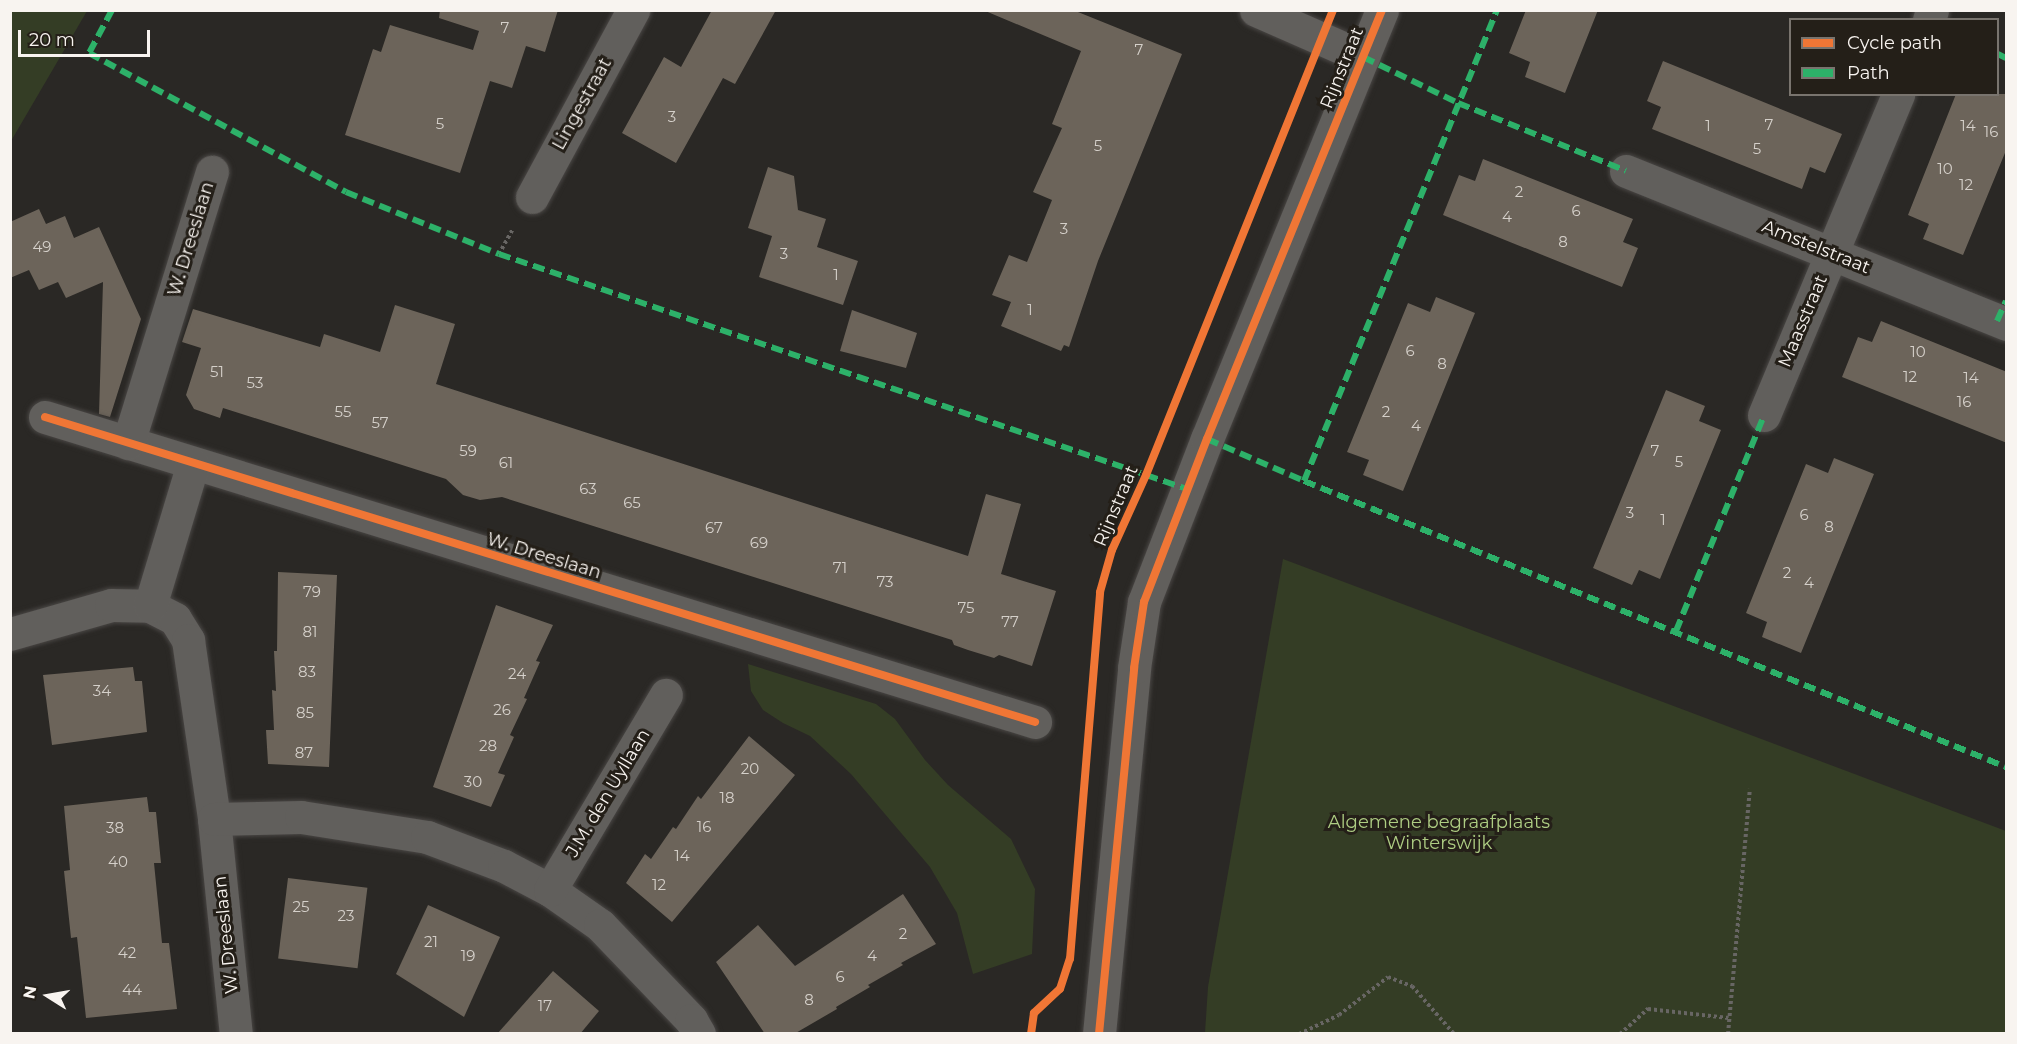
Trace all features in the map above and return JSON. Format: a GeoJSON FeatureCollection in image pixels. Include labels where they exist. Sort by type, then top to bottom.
{"type":"FeatureCollection","features":[{"type":"Feature","properties":{"kind":"street","name":"Lingestraat"},"geometry":{"type":"LineString","coordinates":[[532,197],[633,10]]}},
{"type":"Feature","properties":{"kind":"street"},"geometry":{"type":"LineString","coordinates":[[1256,10],[1363,57]]}},
{"type":"Feature","properties":{"kind":"street","name":"Rijnstraat"},"geometry":{"type":"LineString","coordinates":[[1100,1034],[1134,668],[1144,602],[1199,459],[1382,10]]}},
{"type":"Feature","properties":{"kind":"street","name":"Maasstraat"},"geometry":{"type":"LineString","coordinates":[[1764,415],[1897,96]]}},
{"type":"Feature","properties":{"kind":"street","name":"Amstelstraat"},"geometry":{"type":"LineString","coordinates":[[1626,171],[2007,324]]}},
{"type":"Feature","properties":{"kind":"street","name":"W. Dreeslaan"},"geometry":{"type":"LineString","coordinates":[[128,443],[212,172]]}},
{"type":"Feature","properties":{"kind":"street","name":"W. Dreeslaan"},"geometry":{"type":"LineString","coordinates":[[45,417],[1035,722]]}},
{"type":"Feature","properties":{"kind":"street"},"geometry":{"type":"LineString","coordinates":[[150,606],[194,464]]}},
{"type":"Feature","properties":{"kind":"street","name":"W. Dreeslaan"},"geometry":{"type":"LineString","coordinates":[[10,634],[111,605],[150,606],[175,619],[188,640],[214,819],[236,1034]]}},
{"type":"Feature","properties":{"kind":"street","name":"J.M. den Uyllaan"},"geometry":{"type":"LineString","coordinates":[[550,890],[666,695]]}},
{"type":"Feature","properties":{"kind":"street"},"geometry":{"type":"LineString","coordinates":[[214,819],[301,817],[428,837],[504,866],[550,890],[600,925],[692,1020],[699,1034]]}},
{"type":"Feature","properties":{"kind":"path"},"geometry":{"type":"LineString","coordinates":[[1728,1034],[1750,789]]}},
{"type":"Feature","properties":{"kind":"path"},"geometry":{"type":"LineString","coordinates":[[1299,1034],[1339,1015],[1388,977],[1412,986],[1454,1034]]}},
{"type":"Feature","properties":{"kind":"path"},"geometry":{"type":"LineString","coordinates":[[1620,1034],[1648,1009],[1729,1018]]}},
{"type":"Feature","properties":{"kind":"green space"},"geometry":{"type":"Polygon","coordinates":[[[10,11],[87,11],[11,141],[10,11]]]}},
{"type":"Feature","properties":{"kind":"green space","name":"Algemene begraafplaats Winterswijk"},"geometry":{"type":"Polygon","coordinates":[[[1283,559],[2006,831],[2006,1033],[1205,1033],[1208,987],[1283,559]]]}},
{"type":"Feature","properties":{"kind":"green space"},"geometry":{"type":"Polygon","coordinates":[[[748,664],[876,704],[895,719],[925,760],[948,785],[1011,839],[1035,889],[1032,954],[973,974],[957,913],[930,867],[851,774],[810,736],[763,710],[751,691],[748,664]]]}},
{"type":"Feature","properties":{"kind":"building"},"geometry":{"type":"Polygon","coordinates":[[[440,10],[558,10],[545,52],[526,46],[512,88],[490,81],[460,173],[345,135],[373,49],[381,52],[390,25],[473,50],[479,31],[439,18],[440,10]]]}},
{"type":"Feature","properties":{"kind":"building"},"geometry":{"type":"Polygon","coordinates":[[[712,10],[776,10],[735,84],[723,78],[676,163],[622,133],[664,57],[681,67],[712,10]]]}},
{"type":"Feature","properties":{"kind":"building"},"geometry":{"type":"Polygon","coordinates":[[[983,10],[1073,10],[1182,54],[1098,261],[1069,347],[1064,345],[1061,351],[1001,326],[1011,302],[992,295],[1009,255],[1027,262],[1052,200],[1033,192],[1062,128],[1052,124],[1081,51],[983,10]]]}},
{"type":"Feature","properties":{"kind":"building"},"geometry":{"type":"Polygon","coordinates":[[[1526,10],[1598,10],[1565,93],[1525,77],[1530,62],[1509,53],[1526,10]]]}},
{"type":"Feature","properties":{"kind":"building"},"geometry":{"type":"Polygon","coordinates":[[[1663,61],[1842,134],[1825,173],[1810,167],[1802,189],[1652,129],[1661,107],[1647,101],[1663,61]]]}},
{"type":"Feature","properties":{"kind":"building"},"geometry":{"type":"Polygon","coordinates":[[[2007,94],[2007,148],[1963,255],[1923,239],[1929,224],[1908,215],[1955,96],[2007,94]]]}},
{"type":"Feature","properties":{"kind":"building"},"geometry":{"type":"Polygon","coordinates":[[[1483,159],[1633,219],[1623,242],[1638,248],[1622,287],[1443,215],[1459,175],[1475,181],[1483,159]]]}},
{"type":"Feature","properties":{"kind":"building"},"geometry":{"type":"Polygon","coordinates":[[[768,167],[794,176],[798,210],[826,219],[817,247],[858,261],[843,305],[759,277],[772,236],[748,228],[768,167]]]}},
{"type":"Feature","properties":{"kind":"building"},"geometry":{"type":"Polygon","coordinates":[[[39,209],[46,224],[65,216],[74,238],[99,227],[141,319],[110,417],[99,414],[103,282],[66,298],[58,282],[39,290],[29,270],[10,278],[10,222],[39,209]]]}},
{"type":"Feature","properties":{"kind":"building"},"geometry":{"type":"Polygon","coordinates":[[[1436,297],[1475,313],[1403,491],[1363,475],[1369,460],[1347,452],[1408,303],[1430,312],[1436,297]]]}},
{"type":"Feature","properties":{"kind":"building"},"geometry":{"type":"Polygon","coordinates":[[[395,305],[455,324],[436,384],[968,556],[986,494],[1021,504],[1001,574],[1056,591],[1032,666],[999,655],[994,658],[968,650],[954,645],[952,640],[502,497],[480,500],[463,495],[446,479],[223,408],[220,418],[194,409],[186,395],[201,348],[182,342],[193,309],[320,347],[324,334],[380,352],[395,305]]]}},
{"type":"Feature","properties":{"kind":"building"},"geometry":{"type":"Polygon","coordinates":[[[852,310],[917,333],[906,368],[840,351],[852,310]]]}},
{"type":"Feature","properties":{"kind":"building"},"geometry":{"type":"Polygon","coordinates":[[[1881,321],[2007,372],[2007,443],[1842,377],[1858,337],[1872,342],[1881,321]]]}},
{"type":"Feature","properties":{"kind":"building"},"geometry":{"type":"Polygon","coordinates":[[[1666,390],[1705,406],[1699,421],[1721,430],[1660,579],[1639,570],[1632,585],[1593,568],[1666,390]]]}},
{"type":"Feature","properties":{"kind":"building"},"geometry":{"type":"Polygon","coordinates":[[[1834,458],[1874,474],[1801,653],[1762,637],[1767,622],[1746,613],[1806,464],[1828,473],[1834,458]]]}},
{"type":"Feature","properties":{"kind":"building"},"geometry":{"type":"Polygon","coordinates":[[[278,572],[337,575],[329,767],[268,764],[266,730],[274,730],[272,690],[276,691],[274,651],[277,651],[278,572]]]}},
{"type":"Feature","properties":{"kind":"building"},"geometry":{"type":"Polygon","coordinates":[[[496,605],[553,625],[536,661],[540,662],[524,698],[527,699],[510,735],[514,737],[498,773],[505,775],[491,807],[433,787],[496,605]]]}},
{"type":"Feature","properties":{"kind":"building"},"geometry":{"type":"Polygon","coordinates":[[[133,667],[135,681],[142,681],[147,732],[52,745],[43,675],[133,667]]]}},
{"type":"Feature","properties":{"kind":"building"},"geometry":{"type":"Polygon","coordinates":[[[749,736],[795,775],[672,922],[626,883],[645,854],[651,859],[673,827],[676,829],[698,796],[701,799],[749,736]]]}},
{"type":"Feature","properties":{"kind":"building"},"geometry":{"type":"Polygon","coordinates":[[[147,797],[149,812],[156,812],[161,863],[154,863],[162,943],[169,943],[177,1009],[86,1018],[77,937],[71,938],[64,871],[70,870],[64,806],[147,797]]]}},
{"type":"Feature","properties":{"kind":"building"},"geometry":{"type":"Polygon","coordinates":[[[288,878],[367,888],[358,968],[278,958],[288,878]]]}},
{"type":"Feature","properties":{"kind":"building"},"geometry":{"type":"Polygon","coordinates":[[[903,894],[936,944],[901,963],[903,965],[868,985],[870,987],[836,1007],[837,1009],[794,1034],[765,1034],[716,962],[758,925],[795,966],[903,894]]]}},
{"type":"Feature","properties":{"kind":"building"},"geometry":{"type":"Polygon","coordinates":[[[428,905],[500,937],[464,1017],[396,974],[428,905]]]}},
{"type":"Feature","properties":{"kind":"building"},"geometry":{"type":"Polygon","coordinates":[[[553,971],[599,1011],[580,1034],[497,1034],[553,971]]]}},
{"type":"Feature","properties":{"kind":"marked path"},"geometry":{"type":"LineString","coordinates":[[112,10],[89,53],[346,192],[499,254],[1187,489]]}},
{"type":"Feature","properties":{"kind":"marked path"},"geometry":{"type":"LineString","coordinates":[[1304,481],[1497,10]]}},
{"type":"Feature","properties":{"kind":"marked path"},"geometry":{"type":"LineString","coordinates":[[1999,54],[2006,58]]}},
{"type":"Feature","properties":{"kind":"marked path"},"geometry":{"type":"LineString","coordinates":[[1363,57],[1458,103],[1626,171]]}},
{"type":"Feature","properties":{"kind":"marked path"},"geometry":{"type":"LineString","coordinates":[[1997,321],[2006,301]]}},
{"type":"Feature","properties":{"kind":"marked path"},"geometry":{"type":"LineString","coordinates":[[1676,631],[1764,415]]}},
{"type":"Feature","properties":{"kind":"marked path"},"geometry":{"type":"LineString","coordinates":[[1207,439],[1304,481],[2006,767]]}},
{"type":"Feature","properties":{"kind":"cycle path"},"geometry":{"type":"LineString","coordinates":[[1031,1034],[1034,1013],[1060,989],[1070,959],[1100,592],[1112,550],[1146,475],[1333,10]]}},
{"type":"Feature","properties":{"kind":"cycle path"},"geometry":{"type":"LineString","coordinates":[[1099,1034],[1134,668],[1144,602],[1207,439],[1382,10]]}},
{"type":"Feature","properties":{"kind":"cycle path"},"geometry":{"type":"LineString","coordinates":[[45,417],[1035,722]]}}]}
